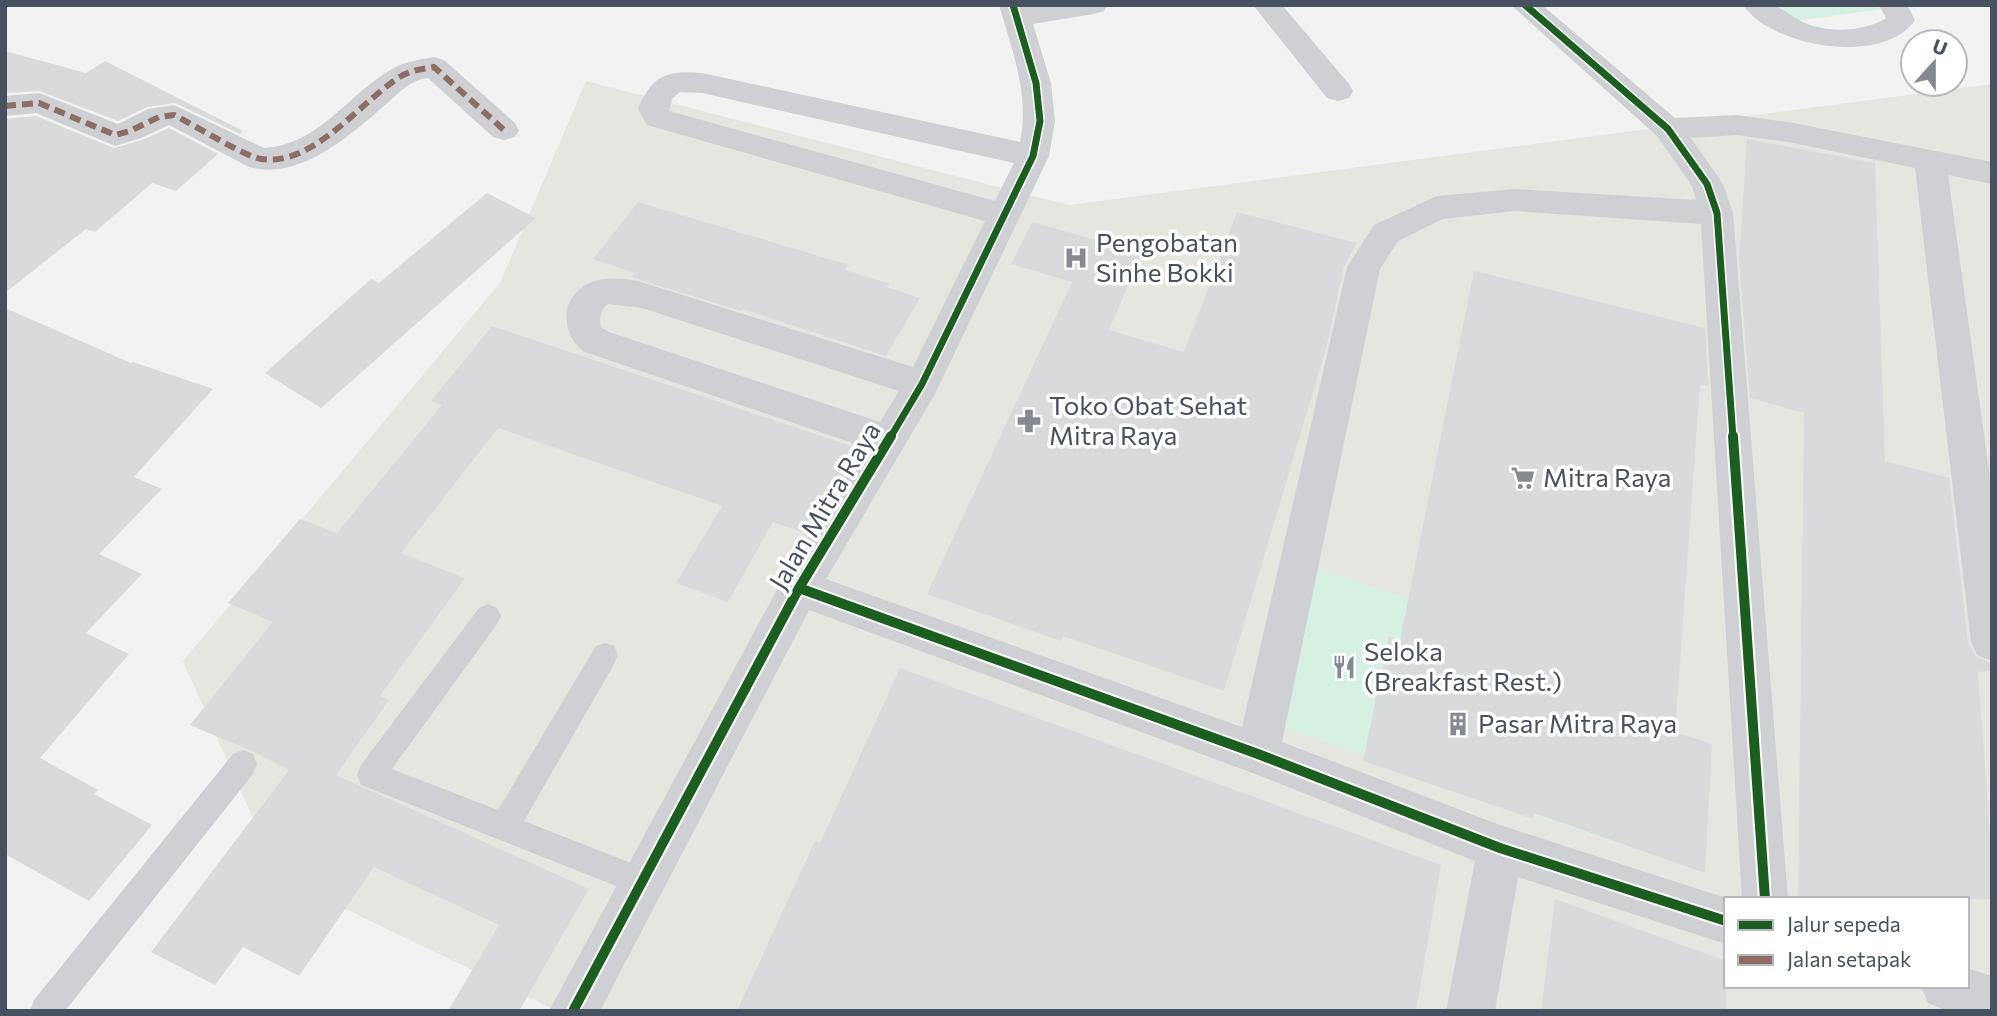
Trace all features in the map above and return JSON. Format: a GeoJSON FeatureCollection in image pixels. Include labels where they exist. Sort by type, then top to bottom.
{"type":"FeatureCollection","features":[{"type":"Feature","properties":{"kind":"street"},"geometry":{"type":"LineString","coordinates":[[1015,11],[1094,5]]}},
{"type":"Feature","properties":{"kind":"street"},"geometry":{"type":"LineString","coordinates":[[1267,5],[1338,91]]}},
{"type":"Feature","properties":{"kind":"street"},"geometry":{"type":"LineString","coordinates":[[1525,5],[1668,129],[1707,184],[1717,213],[1765,897]]}},
{"type":"Feature","properties":{"kind":"street"},"geometry":{"type":"LineString","coordinates":[[1758,5],[1774,20],[1801,33],[1849,40],[1894,28],[1901,20],[1893,5]]}},
{"type":"Feature","properties":{"kind":"street","name":"Jalan Mitra Raya"},"geometry":{"type":"LineString","coordinates":[[572,1011],[644,882],[799,588],[922,384],[1033,156],[1040,121],[1036,83],[1015,11]]}},
{"type":"Feature","properties":{"kind":"street"},"geometry":{"type":"LineString","coordinates":[[5,106],[38,103],[115,135],[128,134],[165,113],[174,115],[260,159],[275,160],[299,153],[317,142],[401,76],[414,70],[433,67],[504,130]]}},
{"type":"Feature","properties":{"kind":"street"},"geometry":{"type":"LineString","coordinates":[[1005,215],[658,118],[653,109],[658,94],[666,85],[680,81],[702,83],[1033,156]]}},
{"type":"Feature","properties":{"kind":"street"},"geometry":{"type":"LineString","coordinates":[[1668,129],[1737,125],[1788,132],[1992,173]]}},
{"type":"Feature","properties":{"kind":"street"},"geometry":{"type":"LineString","coordinates":[[1930,160],[1992,642]]}},
{"type":"Feature","properties":{"kind":"street"},"geometry":{"type":"LineString","coordinates":[[1258,754],[1364,267],[1386,233],[1437,208],[1515,200],[1717,213]]}},
{"type":"Feature","properties":{"kind":"street"},"geometry":{"type":"LineString","coordinates":[[889,440],[597,342],[585,334],[582,320],[587,303],[601,292],[643,295],[922,384]]}},
{"type":"Feature","properties":{"kind":"street"},"geometry":{"type":"LineString","coordinates":[[799,588],[1258,754],[1500,848],[1724,920]]}},
{"type":"Feature","properties":{"kind":"street"},"geometry":{"type":"LineString","coordinates":[[1470,1011],[1500,848]]}},
{"type":"Feature","properties":{"kind":"street"},"geometry":{"type":"LineString","coordinates":[[1952,988],[1992,1000]]}},
{"type":"Feature","properties":{"kind":"lane"},"geometry":{"type":"LineString","coordinates":[[488,616],[371,775],[644,882]]}},
{"type":"Feature","properties":{"kind":"lane"},"geometry":{"type":"LineString","coordinates":[[504,827],[605,655]]}},
{"type":"Feature","properties":{"kind":"lane"},"geometry":{"type":"LineString","coordinates":[[46,1011],[243,764]]}},
{"type":"Feature","properties":{"kind":"shaded area"},"geometry":{"type":"Polygon","coordinates":[[[586,81],[1069,205],[1899,96],[1969,98],[1969,87],[1992,84],[1992,1011],[557,1011],[279,877],[183,661],[500,283],[586,81]]]}},
{"type":"Feature","properties":{"kind":"green space"},"geometry":{"type":"Polygon","coordinates":[[[1778,5],[1868,5],[1883,9],[1796,21],[1778,5]]]}},
{"type":"Feature","properties":{"kind":"green space"},"geometry":{"type":"Polygon","coordinates":[[[1312,567],[1645,675],[1631,848],[1269,723],[1312,567]]]}},
{"type":"Feature","properties":{"kind":"building"},"geometry":{"type":"Polygon","coordinates":[[[5,51],[86,73],[105,61],[243,131],[240,134],[175,103],[147,107],[118,121],[40,91],[5,93],[5,51]]]}},
{"type":"Feature","properties":{"kind":"building"},"geometry":{"type":"Polygon","coordinates":[[[36,116],[114,148],[169,128],[218,154],[176,191],[152,183],[95,232],[86,229],[5,293],[5,119],[36,116]]]}},
{"type":"Feature","properties":{"kind":"building"},"geometry":{"type":"Polygon","coordinates":[[[1747,139],[1875,163],[1885,461],[1949,478],[1968,642],[1976,657],[1992,663],[1992,671],[1978,672],[1992,860],[1992,899],[1798,897],[1804,413],[1750,398],[1739,259],[1747,139]]]}},
{"type":"Feature","properties":{"kind":"building"},"geometry":{"type":"Polygon","coordinates":[[[487,193],[536,218],[321,408],[265,373],[371,279],[379,283],[487,193]]]}},
{"type":"Feature","properties":{"kind":"building"},"geometry":{"type":"Polygon","coordinates":[[[638,202],[849,265],[845,270],[890,284],[887,287],[920,298],[886,356],[743,309],[741,311],[631,277],[634,273],[593,259],[638,202]]]}},
{"type":"Feature","properties":{"kind":"building"},"geometry":{"type":"Polygon","coordinates":[[[1237,212],[1357,243],[1344,266],[1327,345],[1224,691],[1063,636],[1061,641],[927,594],[1072,282],[1011,264],[1032,222],[1142,253],[1109,330],[1184,352],[1237,212]]]}},
{"type":"Feature","properties":{"kind":"building","name":"Pasar Mitra Raya"},"geometry":{"type":"Polygon","coordinates":[[[1474,271],[1705,328],[1708,386],[1700,384],[1675,732],[1712,744],[1705,873],[1534,813],[1533,819],[1363,761],[1389,636],[1400,640],[1474,271]]]}},
{"type":"Feature","properties":{"kind":"building"},"geometry":{"type":"Polygon","coordinates":[[[5,308],[131,363],[213,389],[134,477],[162,489],[99,554],[142,574],[86,633],[129,654],[40,758],[98,790],[94,794],[152,825],[89,901],[5,854],[5,308]]]}},
{"type":"Feature","properties":{"kind":"building"},"geometry":{"type":"Polygon","coordinates":[[[492,326],[860,449],[807,534],[773,522],[728,602],[676,583],[722,506],[498,428],[401,553],[465,578],[380,696],[389,700],[336,775],[589,889],[519,1011],[448,1011],[499,925],[374,867],[299,976],[243,947],[215,985],[151,952],[289,770],[190,725],[273,622],[228,603],[300,519],[337,533],[442,405],[431,401],[492,326]]]}},
{"type":"Feature","properties":{"kind":"building"},"geometry":{"type":"Polygon","coordinates":[[[900,668],[1441,865],[1416,1011],[737,1011],[815,841],[820,843],[900,668]]]}},
{"type":"Feature","properties":{"kind":"building"},"geometry":{"type":"Polygon","coordinates":[[[1555,899],[1724,960],[1726,1011],[1541,1011],[1555,899]]]}},
{"type":"Feature","properties":{"kind":"marked path"},"geometry":{"type":"LineString","coordinates":[[5,106],[39,103],[115,135],[123,134],[159,117],[174,115],[260,159],[279,158],[298,152],[335,130],[401,76],[414,70],[434,67],[504,130]]}},
{"type":"Feature","properties":{"kind":"cycle path"},"geometry":{"type":"LineString","coordinates":[[573,1011],[799,588],[922,384],[1033,156],[1040,121],[1036,83],[1013,5]]}},
{"type":"Feature","properties":{"kind":"cycle path"},"geometry":{"type":"LineString","coordinates":[[1525,5],[1668,129],[1707,184],[1717,213],[1765,897]]}},
{"type":"Feature","properties":{"kind":"cycle path"},"geometry":{"type":"LineString","coordinates":[[799,588],[1258,754],[1500,848],[1724,920]]}},
{"type":"Feature","properties":{"kind":"place","name":"Pengobatan Sinhe Bokki"},"geometry":{"type":"Point","coordinates":[1076,258]}},
{"type":"Feature","properties":{"kind":"place","name":"Toko Obat Sehat Mitra Raya"},"geometry":{"type":"Point","coordinates":[1029,421]}},
{"type":"Feature","properties":{"kind":"place","name":"Mitra Raya"},"geometry":{"type":"Point","coordinates":[1523,478]}},
{"type":"Feature","properties":{"kind":"place","name":"Seloka (Breakfast Rest.)"},"geometry":{"type":"Point","coordinates":[1344,667]}},
{"type":"Feature","properties":{"kind":"place","name":"Pasar Mitra Raya"},"geometry":{"type":"Point","coordinates":[1458,724]}}]}
